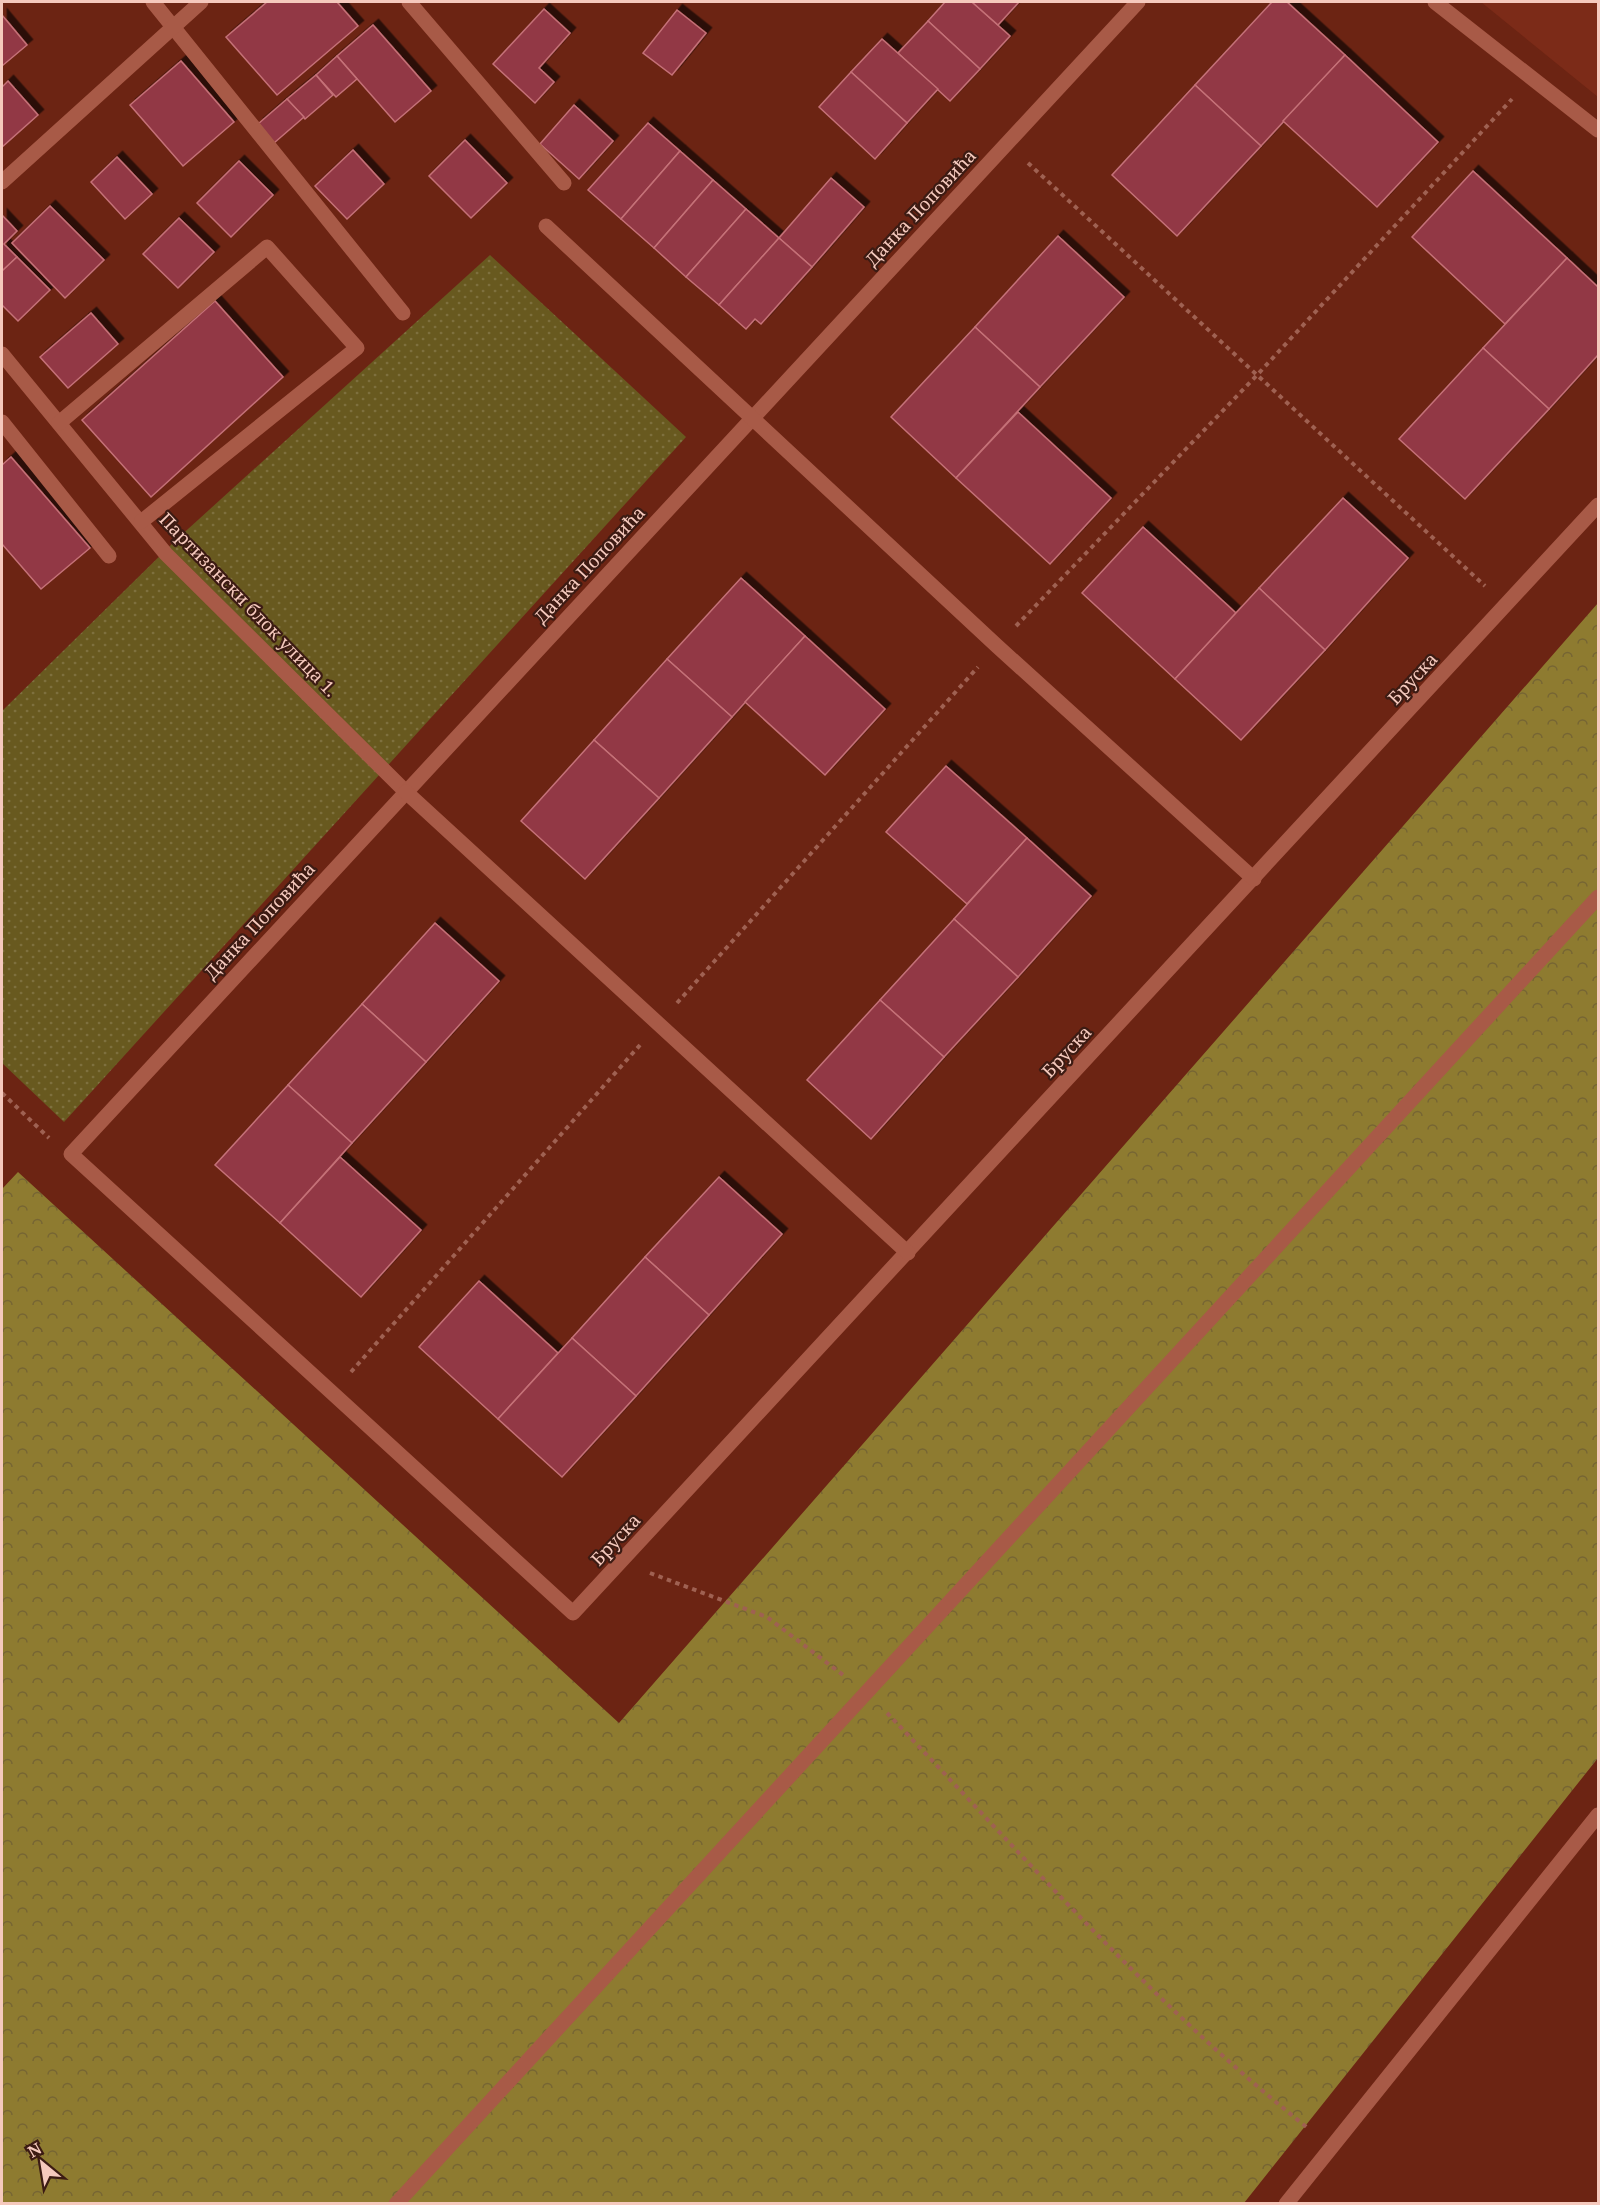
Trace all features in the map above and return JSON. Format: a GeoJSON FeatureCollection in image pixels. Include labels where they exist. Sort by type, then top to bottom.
{"type":"FeatureCollection","features":[{"type":"Feature","properties":{"kind":"street"},"geometry":{"type":"LineString","coordinates":[[153,2],[403,313]]}},
{"type":"Feature","properties":{"kind":"street"},"geometry":{"type":"LineString","coordinates":[[2,182],[201,2]]}},
{"type":"Feature","properties":{"kind":"street"},"geometry":{"type":"LineString","coordinates":[[410,2],[564,183]]}},
{"type":"Feature","properties":{"kind":"street","name":"Данка Поповића"},"geometry":{"type":"LineString","coordinates":[[71,1154],[750,418],[1138,2]]}},
{"type":"Feature","properties":{"kind":"street"},"geometry":{"type":"LineString","coordinates":[[1435,2],[1599,130]]}},
{"type":"Feature","properties":{"kind":"street"},"geometry":{"type":"LineString","coordinates":[[546,226],[997,646],[1254,879]]}},
{"type":"Feature","properties":{"kind":"street"},"geometry":{"type":"LineString","coordinates":[[59,423],[267,247],[357,348],[141,522]]}},
{"type":"Feature","properties":{"kind":"street","name":"Партизански блок улица 1."},"geometry":{"type":"LineString","coordinates":[[2,354],[166,554],[406,792],[659,1024]]}},
{"type":"Feature","properties":{"kind":"street"},"geometry":{"type":"LineString","coordinates":[[2,422],[109,556]]}},
{"type":"Feature","properties":{"kind":"street","name":"Бруска"},"geometry":{"type":"LineString","coordinates":[[332,1392],[573,1613],[1599,505]]}},
{"type":"Feature","properties":{"kind":"street"},"geometry":{"type":"LineString","coordinates":[[396,2204],[868,1694],[1599,897]]}},
{"type":"Feature","properties":{"kind":"street"},"geometry":{"type":"LineString","coordinates":[[659,1024],[908,1252]]}},
{"type":"Feature","properties":{"kind":"street"},"geometry":{"type":"LineString","coordinates":[[71,1154],[332,1392]]}},
{"type":"Feature","properties":{"kind":"street"},"geometry":{"type":"LineString","coordinates":[[1286,2204],[1330,2146],[1599,1815]]}},
{"type":"Feature","properties":{"kind":"path"},"geometry":{"type":"LineString","coordinates":[[332,1392],[997,646],[1258,375],[1531,78]]}},
{"type":"Feature","properties":{"kind":"path"},"geometry":{"type":"LineString","coordinates":[[1008,144],[1507,606]]}},
{"type":"Feature","properties":{"kind":"path"},"geometry":{"type":"LineString","coordinates":[[2,1093],[71,1154]]}},
{"type":"Feature","properties":{"kind":"path"},"geometry":{"type":"LineString","coordinates":[[621,1562],[767,1617],[868,1694],[1161,1999],[1240,2073],[1330,2146]]}},
{"type":"Feature","properties":{"kind":"shaded area"},"geometry":{"type":"Polygon","coordinates":[[[1481,2],[1598,2],[1598,97],[1481,2]]]}},
{"type":"Feature","properties":{"kind":"shaded area"},"geometry":{"type":"Polygon","coordinates":[[[490,255],[686,437],[64,1122],[2,1063],[2,711],[177,539],[490,255]]]}},
{"type":"Feature","properties":{"kind":"green space"},"geometry":{"type":"Polygon","coordinates":[[[1598,603],[1598,1758],[1244,2203],[2,2203],[2,1189],[18,1172],[619,1723],[1598,603]]]}},
{"type":"Feature","properties":{"kind":"building"},"geometry":{"type":"Polygon","coordinates":[[[267,2],[337,2],[358,26],[277,95],[226,37],[267,2]]]}},
{"type":"Feature","properties":{"kind":"building"},"geometry":{"type":"Polygon","coordinates":[[[945,2],[972,2],[1010,36],[980,69],[928,21],[945,2]]]}},
{"type":"Feature","properties":{"kind":"building"},"geometry":{"type":"Polygon","coordinates":[[[972,2],[1019,2],[998,25],[972,2]]]}},
{"type":"Feature","properties":{"kind":"building"},"geometry":{"type":"Polygon","coordinates":[[[1272,2],[1287,2],[1345,55],[1261,146],[1195,85],[1272,2]]]}},
{"type":"Feature","properties":{"kind":"building"},"geometry":{"type":"Polygon","coordinates":[[[544,9],[570,33],[539,68],[554,82],[535,103],[493,64],[544,9]]]}},
{"type":"Feature","properties":{"kind":"building"},"geometry":{"type":"Polygon","coordinates":[[[677,10],[706,33],[672,75],[643,53],[677,10]]]}},
{"type":"Feature","properties":{"kind":"building"},"geometry":{"type":"Polygon","coordinates":[[[2,15],[27,45],[2,66],[2,15]]]}},
{"type":"Feature","properties":{"kind":"building"},"geometry":{"type":"Polygon","coordinates":[[[928,21],[980,69],[950,101],[898,53],[928,21]]]}},
{"type":"Feature","properties":{"kind":"building"},"geometry":{"type":"Polygon","coordinates":[[[373,25],[431,91],[395,122],[337,56],[373,25]]]}},
{"type":"Feature","properties":{"kind":"building"},"geometry":{"type":"Polygon","coordinates":[[[882,39],[938,89],[907,123],[851,72],[882,39]]]}},
{"type":"Feature","properties":{"kind":"building"},"geometry":{"type":"Polygon","coordinates":[[[1345,55],[1438,142],[1377,207],[1283,121],[1345,55]]]}},
{"type":"Feature","properties":{"kind":"building"},"geometry":{"type":"Polygon","coordinates":[[[337,56],[357,79],[336,97],[316,75],[337,56]]]}},
{"type":"Feature","properties":{"kind":"building"},"geometry":{"type":"Polygon","coordinates":[[[181,61],[234,122],[183,166],[130,105],[181,61]]]}},
{"type":"Feature","properties":{"kind":"building"},"geometry":{"type":"Polygon","coordinates":[[[851,72],[907,123],[875,159],[819,107],[851,72]]]}},
{"type":"Feature","properties":{"kind":"building"},"geometry":{"type":"Polygon","coordinates":[[[316,75],[333,95],[305,119],[287,99],[316,75]]]}},
{"type":"Feature","properties":{"kind":"building"},"geometry":{"type":"Polygon","coordinates":[[[8,81],[38,115],[2,147],[2,87],[8,81]]]}},
{"type":"Feature","properties":{"kind":"building"},"geometry":{"type":"Polygon","coordinates":[[[1195,85],[1261,146],[1177,236],[1112,175],[1195,85]]]}},
{"type":"Feature","properties":{"kind":"building"},"geometry":{"type":"Polygon","coordinates":[[[287,99],[304,117],[274,143],[258,124],[287,99]]]}},
{"type":"Feature","properties":{"kind":"building"},"geometry":{"type":"Polygon","coordinates":[[[574,105],[613,141],[579,179],[540,144],[574,105]]]}},
{"type":"Feature","properties":{"kind":"building"},"geometry":{"type":"Polygon","coordinates":[[[648,123],[680,151],[621,219],[588,190],[648,123]]]}},
{"type":"Feature","properties":{"kind":"building"},"geometry":{"type":"Polygon","coordinates":[[[465,140],[507,183],[471,218],[429,176],[465,140]]]}},
{"type":"Feature","properties":{"kind":"building"},"geometry":{"type":"Polygon","coordinates":[[[353,150],[384,184],[347,219],[315,186],[353,150]]]}},
{"type":"Feature","properties":{"kind":"building"},"geometry":{"type":"Polygon","coordinates":[[[680,151],[713,180],[654,248],[621,219],[680,151]]]}},
{"type":"Feature","properties":{"kind":"building"},"geometry":{"type":"Polygon","coordinates":[[[117,157],[152,194],[125,219],[91,182],[117,157]]]}},
{"type":"Feature","properties":{"kind":"building"},"geometry":{"type":"Polygon","coordinates":[[[239,161],[273,195],[231,237],[197,203],[239,161]]]}},
{"type":"Feature","properties":{"kind":"building"},"geometry":{"type":"Polygon","coordinates":[[[1473,171],[1567,258],[1505,324],[1412,237],[1473,171]]]}},
{"type":"Feature","properties":{"kind":"building"},"geometry":{"type":"Polygon","coordinates":[[[831,178],[864,207],[812,267],[779,238],[831,178]]]}},
{"type":"Feature","properties":{"kind":"building"},"geometry":{"type":"Polygon","coordinates":[[[713,180],[746,209],[686,277],[654,248],[713,180]]]}},
{"type":"Feature","properties":{"kind":"building"},"geometry":{"type":"Polygon","coordinates":[[[50,206],[104,260],[65,298],[12,243],[50,206]]]}},
{"type":"Feature","properties":{"kind":"building"},"geometry":{"type":"Polygon","coordinates":[[[746,209],[779,238],[719,305],[686,277],[746,209]]]}},
{"type":"Feature","properties":{"kind":"building"},"geometry":{"type":"Polygon","coordinates":[[[2,215],[17,231],[4,244],[17,257],[2,271],[2,215]]]}},
{"type":"Feature","properties":{"kind":"building"},"geometry":{"type":"Polygon","coordinates":[[[179,218],[214,252],[178,288],[143,254],[179,218]]]}},
{"type":"Feature","properties":{"kind":"building"},"geometry":{"type":"Polygon","coordinates":[[[1058,236],[1124,297],[1040,387],[975,327],[1058,236]]]}},
{"type":"Feature","properties":{"kind":"building"},"geometry":{"type":"Polygon","coordinates":[[[779,238],[812,267],[761,324],[755,319],[746,329],[719,305],[779,238]]]}},
{"type":"Feature","properties":{"kind":"building"},"geometry":{"type":"Polygon","coordinates":[[[17,257],[50,290],[18,321],[2,305],[2,271],[17,257]]]}},
{"type":"Feature","properties":{"kind":"building"},"geometry":{"type":"Polygon","coordinates":[[[1567,258],[1598,287],[1598,355],[1549,409],[1483,348],[1567,258]]]}},
{"type":"Feature","properties":{"kind":"building"},"geometry":{"type":"Polygon","coordinates":[[[215,301],[283,377],[151,497],[82,420],[215,301]]]}},
{"type":"Feature","properties":{"kind":"building"},"geometry":{"type":"Polygon","coordinates":[[[91,313],[118,344],[68,388],[40,357],[91,313]]]}},
{"type":"Feature","properties":{"kind":"building"},"geometry":{"type":"Polygon","coordinates":[[[975,327],[1040,387],[956,478],[891,417],[975,327]]]}},
{"type":"Feature","properties":{"kind":"building"},"geometry":{"type":"Polygon","coordinates":[[[1483,348],[1549,409],[1465,499],[1399,439],[1483,348]]]}},
{"type":"Feature","properties":{"kind":"building"},"geometry":{"type":"Polygon","coordinates":[[[1018,412],[1111,498],[1050,564],[956,478],[1018,412]]]}},
{"type":"Feature","properties":{"kind":"building"},"geometry":{"type":"Polygon","coordinates":[[[11,457],[90,548],[41,589],[2,544],[2,465],[11,457]]]}},
{"type":"Feature","properties":{"kind":"building"},"geometry":{"type":"Polygon","coordinates":[[[1343,498],[1408,558],[1325,650],[1259,588],[1343,498]]]}},
{"type":"Feature","properties":{"kind":"building"},"geometry":{"type":"Polygon","coordinates":[[[1143,527],[1236,613],[1175,679],[1082,593],[1143,527]]]}},
{"type":"Feature","properties":{"kind":"building"},"geometry":{"type":"Polygon","coordinates":[[[741,578],[805,636],[732,717],[667,659],[741,578]]]}},
{"type":"Feature","properties":{"kind":"building"},"geometry":{"type":"Polygon","coordinates":[[[1259,588],[1325,650],[1241,740],[1175,679],[1259,588]]]}},
{"type":"Feature","properties":{"kind":"building"},"geometry":{"type":"Polygon","coordinates":[[[805,636],[885,709],[825,775],[745,702],[805,636]]]}},
{"type":"Feature","properties":{"kind":"building"},"geometry":{"type":"Polygon","coordinates":[[[667,659],[732,717],[659,798],[594,740],[667,659]]]}},
{"type":"Feature","properties":{"kind":"building"},"geometry":{"type":"Polygon","coordinates":[[[594,740],[659,798],[585,879],[521,821],[594,740]]]}},
{"type":"Feature","properties":{"kind":"building"},"geometry":{"type":"Polygon","coordinates":[[[946,766],[1027,838],[967,904],[886,832],[946,766]]]}},
{"type":"Feature","properties":{"kind":"building"},"geometry":{"type":"Polygon","coordinates":[[[1027,838],[1091,896],[1018,977],[954,919],[1027,838]]]}},
{"type":"Feature","properties":{"kind":"building"},"geometry":{"type":"Polygon","coordinates":[[[954,919],[1018,977],[944,1057],[880,1000],[954,919]]]}},
{"type":"Feature","properties":{"kind":"building"},"geometry":{"type":"Polygon","coordinates":[[[435,923],[499,981],[426,1062],[362,1004],[435,923]]]}},
{"type":"Feature","properties":{"kind":"building"},"geometry":{"type":"Polygon","coordinates":[[[880,1000],[944,1057],[871,1139],[807,1080],[880,1000]]]}},
{"type":"Feature","properties":{"kind":"building"},"geometry":{"type":"Polygon","coordinates":[[[362,1004],[426,1062],[352,1143],[288,1085],[362,1004]]]}},
{"type":"Feature","properties":{"kind":"building"},"geometry":{"type":"Polygon","coordinates":[[[288,1085],[352,1143],[280,1223],[215,1165],[288,1085]]]}},
{"type":"Feature","properties":{"kind":"building"},"geometry":{"type":"Polygon","coordinates":[[[340,1157],[421,1230],[361,1297],[280,1223],[340,1157]]]}},
{"type":"Feature","properties":{"kind":"building"},"geometry":{"type":"Polygon","coordinates":[[[719,1177],[782,1234],[709,1315],[645,1257],[719,1177]]]}},
{"type":"Feature","properties":{"kind":"building"},"geometry":{"type":"Polygon","coordinates":[[[645,1257],[709,1315],[636,1396],[572,1338],[645,1257]]]}},
{"type":"Feature","properties":{"kind":"building"},"geometry":{"type":"Polygon","coordinates":[[[479,1281],[558,1353],[498,1419],[419,1347],[479,1281]]]}},
{"type":"Feature","properties":{"kind":"building"},"geometry":{"type":"Polygon","coordinates":[[[572,1338],[636,1396],[562,1477],[498,1419],[572,1338]]]}}]}
